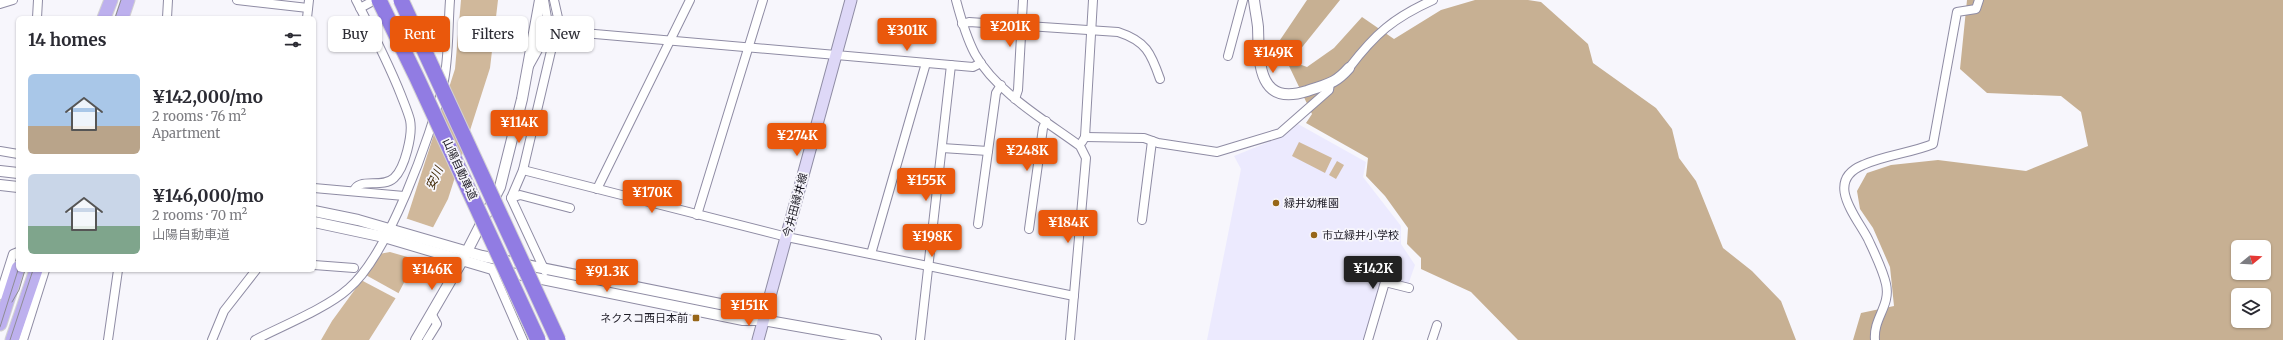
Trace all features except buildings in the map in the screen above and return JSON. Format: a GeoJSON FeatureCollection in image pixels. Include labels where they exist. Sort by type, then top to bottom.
{"type":"FeatureCollection","features":[{"type":"Feature","properties":{"kind":"highway","name":"山陽自動車道"},"geometry":{"type":"LineString","coordinates":[[379,0],[538,340]]}},
{"type":"Feature","properties":{"kind":"highway","name":"山陽自動車道"},"geometry":{"type":"LineString","coordinates":[[401,0],[558,340]]}},
{"type":"Feature","properties":{"kind":"main road"},"geometry":{"type":"LineString","coordinates":[[105,16],[111,0]]}},
{"type":"Feature","properties":{"kind":"main road"},"geometry":{"type":"LineString","coordinates":[[123,16],[128,0]]}},
{"type":"Feature","properties":{"kind":"main road","name":"今井田緑井線"},"geometry":{"type":"LineString","coordinates":[[758,340],[851,0]]}},
{"type":"Feature","properties":{"kind":"main road"},"geometry":{"type":"LineString","coordinates":[[0,324],[15,263]]}},
{"type":"Feature","properties":{"kind":"main road"},"geometry":{"type":"LineString","coordinates":[[12,340],[35,272]]}},
{"type":"Feature","properties":{"kind":"street"},"geometry":{"type":"LineString","coordinates":[[0,4],[14,0]]}},
{"type":"Feature","properties":{"kind":"street"},"geometry":{"type":"LineString","coordinates":[[36,16],[38,0]]}},
{"type":"Feature","properties":{"kind":"street"},"geometry":{"type":"LineString","coordinates":[[167,16],[168,0]]}},
{"type":"Feature","properties":{"kind":"street"},"geometry":{"type":"LineString","coordinates":[[237,0],[309,4],[307,16]]}},
{"type":"Feature","properties":{"kind":"street"},"geometry":{"type":"LineString","coordinates":[[354,191],[356,186],[360,183],[386,184],[395,177],[403,163],[412,134],[410,120],[393,76],[358,4],[375,0]]}},
{"type":"Feature","properties":{"kind":"street"},"geometry":{"type":"LineString","coordinates":[[255,340],[348,290],[372,262],[388,233],[421,154],[443,84],[450,0]]}},
{"type":"Feature","properties":{"kind":"street"},"geometry":{"type":"LineString","coordinates":[[416,340],[432,315],[460,256],[500,187],[528,67],[540,0]]}},
{"type":"Feature","properties":{"kind":"street"},"geometry":{"type":"LineString","coordinates":[[544,0],[547,16]]}},
{"type":"Feature","properties":{"kind":"street"},"geometry":{"type":"LineString","coordinates":[[554,0],[558,16]]}},
{"type":"Feature","properties":{"kind":"street"},"geometry":{"type":"LineString","coordinates":[[597,189],[690,0]]}},
{"type":"Feature","properties":{"kind":"street"},"geometry":{"type":"LineString","coordinates":[[697,215],[763,0]]}},
{"type":"Feature","properties":{"kind":"street"},"geometry":{"type":"LineString","coordinates":[[956,0],[962,24],[981,63],[1015,98],[1080,146],[1086,158],[1070,340]]}},
{"type":"Feature","properties":{"kind":"street"},"geometry":{"type":"LineString","coordinates":[[1015,98],[1023,0]]}},
{"type":"Feature","properties":{"kind":"street"},"geometry":{"type":"LineString","coordinates":[[1080,146],[1085,137],[1094,0]]}},
{"type":"Feature","properties":{"kind":"street"},"geometry":{"type":"LineString","coordinates":[[1228,56],[1243,0]]}},
{"type":"Feature","properties":{"kind":"street"},"geometry":{"type":"LineString","coordinates":[[1252,0],[1258,26],[1259,63],[1264,82],[1272,90],[1286,93],[1302,92],[1338,80],[1370,40],[1395,20],[1433,0]]}},
{"type":"Feature","properties":{"kind":"street"},"geometry":{"type":"LineString","coordinates":[[1875,340],[1874,329],[1884,307],[1886,285],[1868,239],[1849,210],[1844,198],[1846,182],[1851,171],[1864,164],[1933,144],[1957,12],[1976,9],[1979,0]]}},
{"type":"Feature","properties":{"kind":"street"},"geometry":{"type":"LineString","coordinates":[[962,24],[969,22],[1126,35],[1148,49],[1160,79]]}},
{"type":"Feature","properties":{"kind":"street"},"geometry":{"type":"LineString","coordinates":[[594,34],[926,64],[973,67],[981,63]]}},
{"type":"Feature","properties":{"kind":"street"},"geometry":{"type":"LineString","coordinates":[[528,67],[537,52]]}},
{"type":"Feature","properties":{"kind":"street"},"geometry":{"type":"LineString","coordinates":[[545,280],[544,269],[511,198],[523,170],[551,52]]}},
{"type":"Feature","properties":{"kind":"street"},"geometry":{"type":"LineString","coordinates":[[871,254],[926,64]]}},
{"type":"Feature","properties":{"kind":"street"},"geometry":{"type":"LineString","coordinates":[[920,340],[951,65]]}},
{"type":"Feature","properties":{"kind":"street"},"geometry":{"type":"LineString","coordinates":[[1085,137],[1144,138],[1152,141],[1217,152],[1280,133],[1329,90],[1330,83]]}},
{"type":"Feature","properties":{"kind":"street"},"geometry":{"type":"LineString","coordinates":[[978,224],[996,93],[1001,85]]}},
{"type":"Feature","properties":{"kind":"street"},"geometry":{"type":"LineString","coordinates":[[1029,229],[1043,128],[1046,121]]}},
{"type":"Feature","properties":{"kind":"street"},"geometry":{"type":"LineString","coordinates":[[1142,220],[1152,141]]}},
{"type":"Feature","properties":{"kind":"street"},"geometry":{"type":"LineString","coordinates":[[942,148],[988,152]]}},
{"type":"Feature","properties":{"kind":"street"},"geometry":{"type":"LineString","coordinates":[[0,151],[16,154]]}},
{"type":"Feature","properties":{"kind":"street"},"geometry":{"type":"LineString","coordinates":[[523,170],[786,237],[1074,296]]}},
{"type":"Feature","properties":{"kind":"street"},"geometry":{"type":"LineString","coordinates":[[0,171],[16,173]]}},
{"type":"Feature","properties":{"kind":"street"},"geometry":{"type":"LineString","coordinates":[[0,185],[16,187]]}},
{"type":"Feature","properties":{"kind":"street"},"geometry":{"type":"LineString","coordinates":[[316,188],[404,196]]}},
{"type":"Feature","properties":{"kind":"street"},"geometry":{"type":"LineString","coordinates":[[511,198],[520,196],[570,208]]}},
{"type":"Feature","properties":{"kind":"street"},"geometry":{"type":"LineString","coordinates":[[316,212],[358,220],[388,233],[460,256],[492,269],[743,320],[763,320],[876,340]]}},
{"type":"Feature","properties":{"kind":"street"},"geometry":{"type":"LineString","coordinates":[[316,222],[388,233]]}},
{"type":"Feature","properties":{"kind":"street"},"geometry":{"type":"LineString","coordinates":[[0,295],[15,263],[13,254],[16,253]]}},
{"type":"Feature","properties":{"kind":"street"},"geometry":{"type":"LineString","coordinates":[[460,256],[544,269],[745,309],[763,320]]}},
{"type":"Feature","properties":{"kind":"street"},"geometry":{"type":"LineString","coordinates":[[316,265],[354,268]]}},
{"type":"Feature","properties":{"kind":"street"},"geometry":{"type":"LineString","coordinates":[[492,269],[523,340]]}},
{"type":"Feature","properties":{"kind":"street"},"geometry":{"type":"LineString","coordinates":[[23,340],[44,272]]}},
{"type":"Feature","properties":{"kind":"street"},"geometry":{"type":"LineString","coordinates":[[108,340],[118,272]]}},
{"type":"Feature","properties":{"kind":"street"},"geometry":{"type":"LineString","coordinates":[[212,340],[224,311],[254,272]]}},
{"type":"Feature","properties":{"kind":"street"},"geometry":{"type":"LineString","coordinates":[[1368,340],[1386,282],[1408,288]]}},
{"type":"Feature","properties":{"kind":"street"},"geometry":{"type":"LineString","coordinates":[[427,340],[437,324],[432,315]]}},
{"type":"Feature","properties":{"kind":"street"},"geometry":{"type":"LineString","coordinates":[[1432,340],[1437,325]]}},
{"type":"Feature","properties":{"kind":"shaded area"},"geometry":{"type":"Polygon","coordinates":[[[1307,0],[1340,0],[1291,61],[1307,67],[1334,48],[1362,17],[1394,39],[1441,10],[1475,0],[1528,0],[1541,2],[1588,44],[1593,63],[1656,108],[1672,129],[1679,158],[1696,181],[1723,248],[1752,271],[1781,301],[1796,340],[1518,340],[1471,292],[1421,269],[1421,258],[1407,244],[1408,228],[1385,196],[1366,176],[1368,158],[1306,123],[1312,114],[1278,43],[1307,0]]]}},
{"type":"Feature","properties":{"kind":"shaded area"},"geometry":{"type":"Polygon","coordinates":[[[1967,0],[2283,0],[2283,340],[1853,340],[1861,313],[1894,306],[1890,267],[1873,228],[1860,209],[1857,191],[1867,173],[1891,165],[1938,160],[2026,171],[2088,146],[2081,112],[2061,96],[1987,93],[1960,69],[1967,0]]]}},
{"type":"Feature","properties":{"kind":"shaded area","name":"市立緑井小学校"},"geometry":{"type":"Polygon","coordinates":[[[1298,124],[1366,162],[1363,177],[1401,226],[1401,244],[1415,265],[1408,285],[1382,276],[1364,340],[1207,340],[1241,169],[1234,156],[1284,136],[1298,124]]]}},
{"type":"Feature","properties":{"kind":"water"},"geometry":{"type":"Polygon","coordinates":[[[461,0],[498,0],[496,16],[460,16],[461,0]]]}},
{"type":"Feature","properties":{"kind":"water","name":"安川"},"geometry":{"type":"Polygon","coordinates":[[[458,34],[458,52],[492,52],[490,68],[448,199],[397,296],[369,340],[321,340],[332,321],[407,218],[455,69],[458,34]]]}},
{"type":"Feature","properties":{"kind":"water"},"geometry":{"type":"Polygon","coordinates":[[[1299,142],[1332,158],[1325,173],[1292,156],[1299,142]]]}},
{"type":"Feature","properties":{"kind":"water"},"geometry":{"type":"Polygon","coordinates":[[[1337,161],[1344,165],[1336,179],[1329,175],[1337,161]]]}},
{"type":"Feature","properties":{"kind":"pier"},"geometry":{"type":"Polygon","coordinates":[[[405,218],[435,228],[418,260],[390,252],[379,254],[405,218]]]}},
{"type":"Feature","properties":{"kind":"pier"},"geometry":{"type":"Polygon","coordinates":[[[364,274],[400,294],[397,299],[361,280],[364,274]]]}},
{"type":"Feature","properties":{"kind":"tram line"},"geometry":{"type":"LineString","coordinates":[[116,16],[121,0]]}},
{"type":"Feature","properties":{"kind":"tram line"},"geometry":{"type":"LineString","coordinates":[[0,327],[17,272]]}},
{"type":"Feature","properties":{"kind":"tram line"},"geometry":{"type":"LineString","coordinates":[[12,302],[19,290],[24,272]]}},
{"type":"Feature","properties":{"kind":"tram line"},"geometry":{"type":"LineString","coordinates":[[10,340],[32,272]]}},
{"type":"Feature","properties":{"kind":"place","name":"緑井幼稚園"},"geometry":{"type":"Point","coordinates":[1276,203]}},
{"type":"Feature","properties":{"kind":"place","name":"市立緑井小学校"},"geometry":{"type":"Point","coordinates":[1314,235]}},
{"type":"Feature","properties":{"kind":"place","name":"ネクスコ西日本前"},"geometry":{"type":"Point","coordinates":[696,318]}}]}
